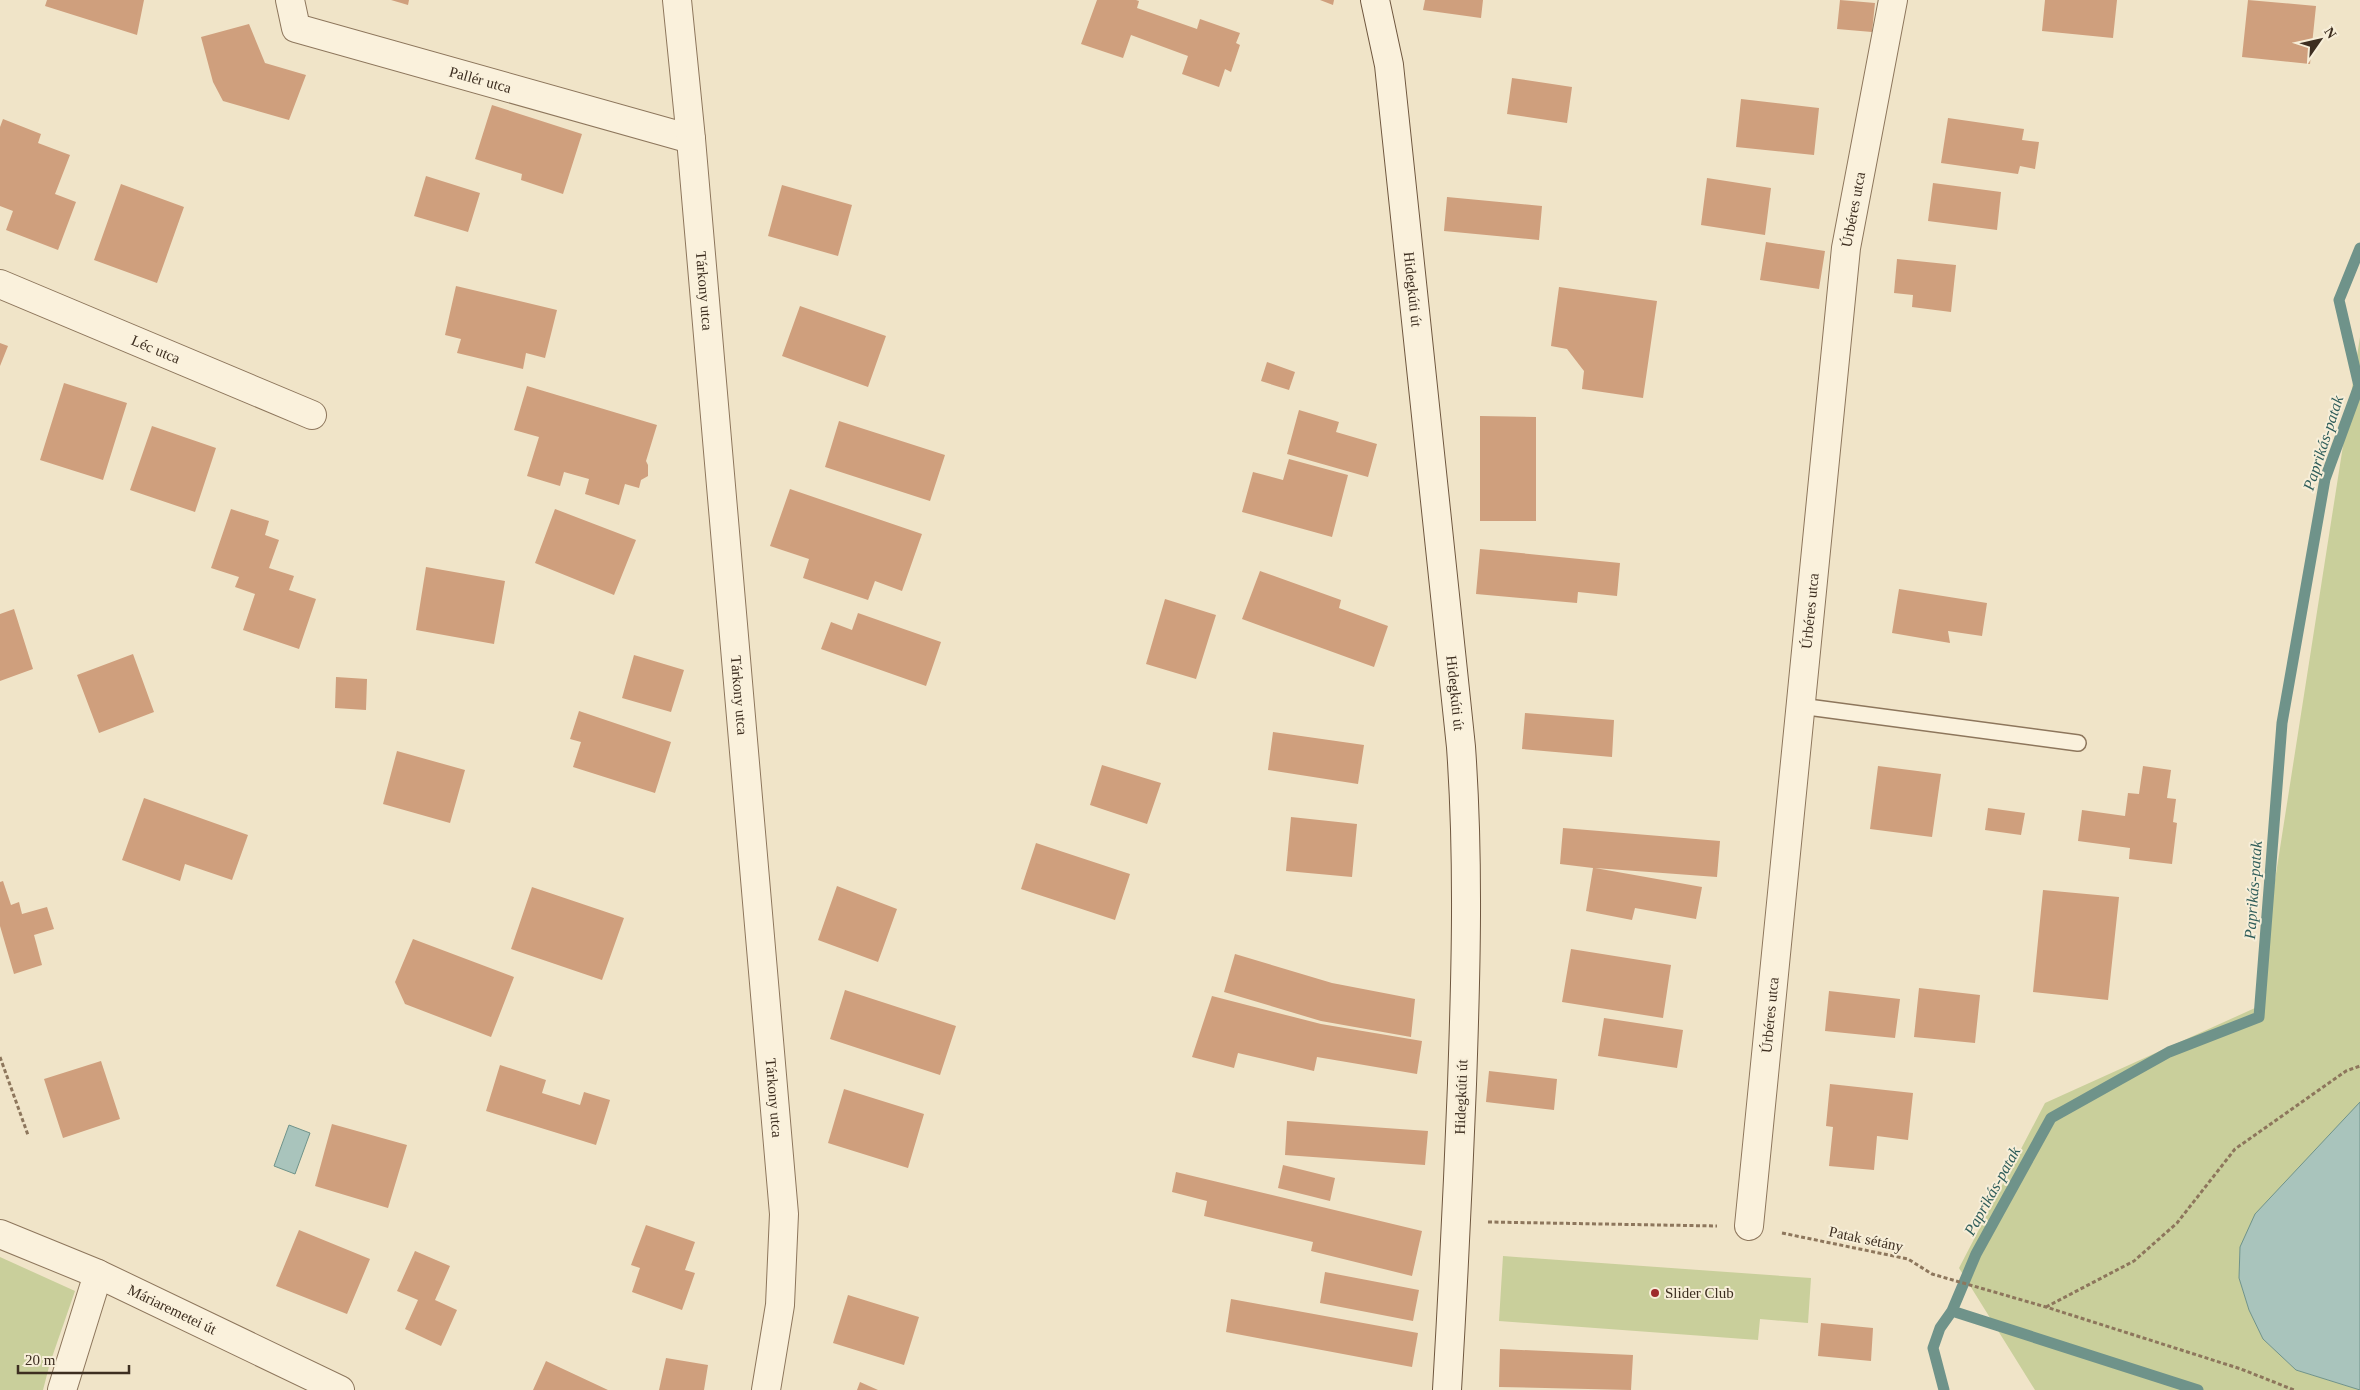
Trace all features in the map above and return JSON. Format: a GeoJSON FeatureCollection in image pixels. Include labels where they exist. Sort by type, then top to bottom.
{"type":"FeatureCollection","features":[{"type":"Feature","properties":{"kind":"street","name":"Pallér utca"},"geometry":{"type":"LineString","coordinates":[[290,0],[296,28],[691,139]]}},
{"type":"Feature","properties":{"kind":"street","name":"Tárkony utca"},"geometry":{"type":"LineString","coordinates":[[677,0],[691,139],[784,1214],[780,1305],[766,1390]]}},
{"type":"Feature","properties":{"kind":"street","name":"Hidegkúti út"},"geometry":{"type":"LineString","coordinates":[[1375,0],[1389,65],[1460,737],[1467,830],[1465,996],[1447,1390]]}},
{"type":"Feature","properties":{"kind":"street","name":"Úrbéres utca"},"geometry":{"type":"LineString","coordinates":[[1749,1226],[1846,248],[1893,0]]}},
{"type":"Feature","properties":{"kind":"street","name":"Léc utca"},"geometry":{"type":"LineString","coordinates":[[0,284],[312,415]]}},
{"type":"Feature","properties":{"kind":"street","name":"Máriaremetei út"},"geometry":{"type":"LineString","coordinates":[[0,1234],[98,1274],[340,1390]]}},
{"type":"Feature","properties":{"kind":"street"},"geometry":{"type":"LineString","coordinates":[[62,1390],[98,1274]]}},
{"type":"Feature","properties":{"kind":"lane"},"geometry":{"type":"LineString","coordinates":[[1800,706],[2078,743]]}},
{"type":"Feature","properties":{"kind":"path"},"geometry":{"type":"LineString","coordinates":[[0,1057],[28,1135]]}},
{"type":"Feature","properties":{"kind":"path"},"geometry":{"type":"LineString","coordinates":[[2046,1307],[2134,1261],[2177,1223],[2235,1149],[2346,1071],[2360,1066]]}},
{"type":"Feature","properties":{"kind":"path","name":"Patak sétány"},"geometry":{"type":"LineString","coordinates":[[1484,1222],[1749,1226],[1908,1259],[1932,1274],[2046,1307],[2241,1368],[2294,1390]]}},
{"type":"Feature","properties":{"kind":"green space"},"geometry":{"type":"Polygon","coordinates":[[[2360,337],[2360,1102],[2240,1247],[2239,1278],[2249,1310],[2263,1339],[2296,1370],[2360,1390],[2035,1390],[1959,1268],[2045,1103],[2255,1008],[2360,337]]]}},
{"type":"Feature","properties":{"kind":"green space","name":"Slider Club"},"geometry":{"type":"Polygon","coordinates":[[[1503,1256],[1811,1278],[1808,1323],[1760,1319],[1758,1340],[1499,1321],[1503,1256]]]}},
{"type":"Feature","properties":{"kind":"green space"},"geometry":{"type":"Polygon","coordinates":[[[0,1257],[75,1291],[50,1363],[43,1390],[0,1390],[0,1257]]]}},
{"type":"Feature","properties":{"kind":"water"},"geometry":{"type":"Polygon","coordinates":[[[2360,1102],[2360,1390],[2296,1370],[2263,1339],[2249,1310],[2239,1278],[2240,1247],[2255,1214],[2360,1102]]]}},
{"type":"Feature","properties":{"kind":"water"},"geometry":{"type":"Polygon","coordinates":[[[289,1125],[310,1133],[295,1174],[274,1166],[289,1125]]]}},
{"type":"Feature","properties":{"kind":"building"},"geometry":{"type":"Polygon","coordinates":[[[47,0],[144,0],[137,35],[45,6],[47,0]]]}},
{"type":"Feature","properties":{"kind":"building"},"geometry":{"type":"Polygon","coordinates":[[[391,0],[409,0],[408,5],[391,0]]]}},
{"type":"Feature","properties":{"kind":"building"},"geometry":{"type":"Polygon","coordinates":[[[1097,0],[1136,0],[1139,1],[1137,8],[1197,29],[1200,19],[1240,33],[1236,43],[1240,45],[1231,72],[1225,69],[1219,87],[1182,74],[1188,56],[1131,35],[1123,58],[1081,44],[1097,0]]]}},
{"type":"Feature","properties":{"kind":"building"},"geometry":{"type":"Polygon","coordinates":[[[1320,0],[1334,0],[1333,5],[1320,0]]]}},
{"type":"Feature","properties":{"kind":"building"},"geometry":{"type":"Polygon","coordinates":[[[1425,0],[1483,0],[1481,18],[1423,10],[1425,0]]]}},
{"type":"Feature","properties":{"kind":"building"},"geometry":{"type":"Polygon","coordinates":[[[1840,0],[1875,3],[1872,32],[1837,29],[1840,0]]]}},
{"type":"Feature","properties":{"kind":"building"},"geometry":{"type":"Polygon","coordinates":[[[2045,0],[2117,0],[2113,38],[2042,31],[2045,0]]]}},
{"type":"Feature","properties":{"kind":"building"},"geometry":{"type":"Polygon","coordinates":[[[2248,0],[2316,6],[2310,64],[2242,57],[2248,0]]]}},
{"type":"Feature","properties":{"kind":"building"},"geometry":{"type":"Polygon","coordinates":[[[249,24],[265,63],[306,75],[289,120],[223,101],[213,82],[201,37],[249,24]]]}},
{"type":"Feature","properties":{"kind":"building"},"geometry":{"type":"Polygon","coordinates":[[[1512,78],[1572,87],[1567,123],[1507,114],[1512,78]]]}},
{"type":"Feature","properties":{"kind":"building"},"geometry":{"type":"Polygon","coordinates":[[[1741,99],[1819,108],[1814,155],[1736,147],[1741,99]]]}},
{"type":"Feature","properties":{"kind":"building"},"geometry":{"type":"Polygon","coordinates":[[[492,105],[582,134],[563,194],[521,180],[522,174],[475,159],[492,105]]]}},
{"type":"Feature","properties":{"kind":"building"},"geometry":{"type":"Polygon","coordinates":[[[1948,118],[2024,129],[2022,140],[2039,142],[2035,169],[2020,166],[2018,174],[1941,163],[1948,118]]]}},
{"type":"Feature","properties":{"kind":"building"},"geometry":{"type":"Polygon","coordinates":[[[3,119],[41,134],[38,143],[70,155],[55,194],[76,202],[58,250],[6,230],[13,211],[0,206],[0,127],[3,119]]]}},
{"type":"Feature","properties":{"kind":"building"},"geometry":{"type":"Polygon","coordinates":[[[426,176],[480,193],[468,232],[414,216],[426,176]]]}},
{"type":"Feature","properties":{"kind":"building"},"geometry":{"type":"Polygon","coordinates":[[[1707,178],[1771,188],[1765,235],[1701,225],[1707,178]]]}},
{"type":"Feature","properties":{"kind":"building"},"geometry":{"type":"Polygon","coordinates":[[[1933,183],[2001,192],[1997,230],[1928,221],[1933,183]]]}},
{"type":"Feature","properties":{"kind":"building"},"geometry":{"type":"Polygon","coordinates":[[[121,184],[184,207],[157,283],[94,260],[121,184]]]}},
{"type":"Feature","properties":{"kind":"building"},"geometry":{"type":"Polygon","coordinates":[[[782,185],[852,205],[838,256],[768,236],[782,185]]]}},
{"type":"Feature","properties":{"kind":"building"},"geometry":{"type":"Polygon","coordinates":[[[1447,197],[1542,206],[1539,240],[1444,231],[1447,197]]]}},
{"type":"Feature","properties":{"kind":"building"},"geometry":{"type":"Polygon","coordinates":[[[1766,242],[1825,251],[1819,289],[1760,280],[1766,242]]]}},
{"type":"Feature","properties":{"kind":"building"},"geometry":{"type":"Polygon","coordinates":[[[1897,259],[1956,265],[1951,312],[1912,307],[1913,295],[1894,293],[1897,259]]]}},
{"type":"Feature","properties":{"kind":"building"},"geometry":{"type":"Polygon","coordinates":[[[456,286],[557,310],[545,358],[526,353],[523,369],[457,353],[461,339],[445,335],[456,286]]]}},
{"type":"Feature","properties":{"kind":"building"},"geometry":{"type":"Polygon","coordinates":[[[1559,287],[1657,301],[1643,398],[1582,389],[1584,371],[1567,349],[1551,346],[1559,287]]]}},
{"type":"Feature","properties":{"kind":"building"},"geometry":{"type":"Polygon","coordinates":[[[800,306],[886,336],[868,387],[782,356],[800,306]]]}},
{"type":"Feature","properties":{"kind":"building"},"geometry":{"type":"Polygon","coordinates":[[[0,343],[8,346],[0,366],[0,343]]]}},
{"type":"Feature","properties":{"kind":"building"},"geometry":{"type":"Polygon","coordinates":[[[1267,362],[1295,372],[1289,390],[1261,381],[1267,362]]]}},
{"type":"Feature","properties":{"kind":"building"},"geometry":{"type":"Polygon","coordinates":[[[64,383],[127,403],[103,480],[40,460],[64,383]]]}},
{"type":"Feature","properties":{"kind":"building"},"geometry":{"type":"Polygon","coordinates":[[[527,386],[657,425],[646,461],[648,476],[641,480],[639,488],[625,484],[619,505],[585,494],[589,479],[564,472],[560,486],[527,476],[539,437],[514,430],[527,386]]]}},
{"type":"Feature","properties":{"kind":"building"},"geometry":{"type":"Polygon","coordinates":[[[1299,410],[1339,422],[1336,432],[1377,444],[1368,477],[1287,454],[1299,410]]]}},
{"type":"Feature","properties":{"kind":"building"},"geometry":{"type":"Polygon","coordinates":[[[1480,416],[1536,417],[1536,521],[1480,521],[1480,416]]]}},
{"type":"Feature","properties":{"kind":"building"},"geometry":{"type":"Polygon","coordinates":[[[839,421],[945,455],[930,501],[825,467],[839,421]]]}},
{"type":"Feature","properties":{"kind":"building"},"geometry":{"type":"Polygon","coordinates":[[[152,426],[216,448],[195,512],[130,490],[152,426]]]}},
{"type":"Feature","properties":{"kind":"building"},"geometry":{"type":"Polygon","coordinates":[[[1289,459],[1348,475],[1332,537],[1242,512],[1253,472],[1283,480],[1289,459]]]}},
{"type":"Feature","properties":{"kind":"building"},"geometry":{"type":"Polygon","coordinates":[[[790,489],[922,534],[902,591],[875,581],[868,600],[803,578],[809,559],[770,546],[790,489]]]}},
{"type":"Feature","properties":{"kind":"building"},"geometry":{"type":"Polygon","coordinates":[[[231,509],[269,521],[265,535],[279,540],[269,568],[294,576],[289,590],[316,599],[299,649],[243,630],[255,594],[235,587],[239,577],[211,568],[231,509]]]}},
{"type":"Feature","properties":{"kind":"building"},"geometry":{"type":"Polygon","coordinates":[[[555,509],[636,540],[614,595],[535,563],[555,509]]]}},
{"type":"Feature","properties":{"kind":"building"},"geometry":{"type":"Polygon","coordinates":[[[1480,549],[1620,563],[1617,596],[1578,592],[1577,603],[1476,594],[1480,549]]]}},
{"type":"Feature","properties":{"kind":"building"},"geometry":{"type":"Polygon","coordinates":[[[426,567],[505,581],[494,644],[416,630],[426,567]]]}},
{"type":"Feature","properties":{"kind":"building"},"geometry":{"type":"Polygon","coordinates":[[[1260,571],[1341,600],[1339,608],[1388,626],[1374,667],[1242,619],[1260,571]]]}},
{"type":"Feature","properties":{"kind":"building"},"geometry":{"type":"Polygon","coordinates":[[[1899,589],[1987,603],[1982,636],[1948,631],[1950,643],[1892,633],[1899,589]]]}},
{"type":"Feature","properties":{"kind":"building"},"geometry":{"type":"Polygon","coordinates":[[[1165,599],[1216,615],[1196,679],[1146,664],[1165,599]]]}},
{"type":"Feature","properties":{"kind":"building"},"geometry":{"type":"Polygon","coordinates":[[[14,609],[33,669],[0,681],[0,614],[14,609]]]}},
{"type":"Feature","properties":{"kind":"building"},"geometry":{"type":"Polygon","coordinates":[[[858,613],[941,642],[926,686],[821,649],[831,622],[852,630],[858,613]]]}},
{"type":"Feature","properties":{"kind":"building"},"geometry":{"type":"Polygon","coordinates":[[[133,654],[154,712],[99,733],[77,675],[133,654]]]}},
{"type":"Feature","properties":{"kind":"building"},"geometry":{"type":"Polygon","coordinates":[[[634,655],[684,670],[671,712],[622,698],[634,655]]]}},
{"type":"Feature","properties":{"kind":"building"},"geometry":{"type":"Polygon","coordinates":[[[336,677],[367,679],[366,710],[335,708],[336,677]]]}},
{"type":"Feature","properties":{"kind":"building"},"geometry":{"type":"Polygon","coordinates":[[[579,711],[671,742],[655,793],[573,767],[581,742],[570,739],[579,711]]]}},
{"type":"Feature","properties":{"kind":"building"},"geometry":{"type":"Polygon","coordinates":[[[1525,713],[1614,720],[1612,757],[1522,749],[1525,713]]]}},
{"type":"Feature","properties":{"kind":"building"},"geometry":{"type":"Polygon","coordinates":[[[1273,732],[1364,745],[1358,784],[1268,770],[1273,732]]]}},
{"type":"Feature","properties":{"kind":"building"},"geometry":{"type":"Polygon","coordinates":[[[397,751],[465,770],[450,823],[383,804],[397,751]]]}},
{"type":"Feature","properties":{"kind":"building"},"geometry":{"type":"Polygon","coordinates":[[[1102,765],[1161,783],[1147,824],[1090,805],[1102,765]]]}},
{"type":"Feature","properties":{"kind":"building"},"geometry":{"type":"Polygon","coordinates":[[[1878,766],[1941,774],[1932,837],[1870,829],[1878,766]]]}},
{"type":"Feature","properties":{"kind":"building"},"geometry":{"type":"Polygon","coordinates":[[[2143,766],[2171,770],[2167,798],[2176,799],[2173,822],[2177,823],[2172,864],[2129,859],[2130,848],[2078,841],[2082,810],[2125,816],[2128,793],[2139,794],[2143,766]]]}},
{"type":"Feature","properties":{"kind":"building"},"geometry":{"type":"Polygon","coordinates":[[[144,798],[248,835],[232,880],[185,864],[180,881],[122,860],[144,798]]]}},
{"type":"Feature","properties":{"kind":"building"},"geometry":{"type":"Polygon","coordinates":[[[1988,808],[2025,813],[2021,835],[1985,830],[1988,808]]]}},
{"type":"Feature","properties":{"kind":"building"},"geometry":{"type":"Polygon","coordinates":[[[1291,817],[1357,824],[1352,877],[1286,871],[1291,817]]]}},
{"type":"Feature","properties":{"kind":"building"},"geometry":{"type":"Polygon","coordinates":[[[1563,828],[1720,841],[1717,877],[1595,868],[1702,887],[1696,919],[1635,908],[1632,920],[1586,911],[1593,868],[1560,864],[1563,828]]]}},
{"type":"Feature","properties":{"kind":"building"},"geometry":{"type":"Polygon","coordinates":[[[1036,843],[1130,874],[1115,920],[1021,889],[1036,843]]]}},
{"type":"Feature","properties":{"kind":"building"},"geometry":{"type":"Polygon","coordinates":[[[3,881],[11,905],[19,902],[22,914],[47,907],[54,929],[34,935],[42,965],[14,974],[0,926],[0,882],[3,881]]]}},
{"type":"Feature","properties":{"kind":"building"},"geometry":{"type":"Polygon","coordinates":[[[837,886],[897,909],[878,962],[818,940],[837,886]]]}},
{"type":"Feature","properties":{"kind":"building"},"geometry":{"type":"Polygon","coordinates":[[[532,887],[624,918],[602,980],[511,949],[532,887]]]}},
{"type":"Feature","properties":{"kind":"building"},"geometry":{"type":"Polygon","coordinates":[[[2043,890],[2119,897],[2108,1000],[2033,992],[2043,890]]]}},
{"type":"Feature","properties":{"kind":"building"},"geometry":{"type":"Polygon","coordinates":[[[413,939],[514,977],[491,1037],[405,1004],[395,982],[413,939]]]}},
{"type":"Feature","properties":{"kind":"building"},"geometry":{"type":"Polygon","coordinates":[[[1571,949],[1671,965],[1663,1018],[1562,1002],[1571,949]]]}},
{"type":"Feature","properties":{"kind":"building"},"geometry":{"type":"Polygon","coordinates":[[[1235,954],[1332,983],[1415,999],[1411,1037],[1321,1021],[1224,992],[1235,954]]]}},
{"type":"Feature","properties":{"kind":"building"},"geometry":{"type":"Polygon","coordinates":[[[1919,988],[1980,995],[1975,1043],[1914,1037],[1919,988]]]}},
{"type":"Feature","properties":{"kind":"building"},"geometry":{"type":"Polygon","coordinates":[[[845,990],[956,1026],[940,1075],[830,1039],[845,990]]]}},
{"type":"Feature","properties":{"kind":"building"},"geometry":{"type":"Polygon","coordinates":[[[1829,991],[1900,999],[1895,1038],[1825,1031],[1829,991]]]}},
{"type":"Feature","properties":{"kind":"building"},"geometry":{"type":"Polygon","coordinates":[[[1212,996],[1321,1024],[1422,1041],[1417,1074],[1317,1057],[1314,1071],[1238,1053],[1234,1068],[1192,1057],[1212,996]]]}},
{"type":"Feature","properties":{"kind":"building"},"geometry":{"type":"Polygon","coordinates":[[[1604,1018],[1683,1030],[1677,1068],[1598,1056],[1604,1018]]]}},
{"type":"Feature","properties":{"kind":"building"},"geometry":{"type":"Polygon","coordinates":[[[101,1061],[120,1119],[63,1138],[44,1079],[101,1061]]]}},
{"type":"Feature","properties":{"kind":"building"},"geometry":{"type":"Polygon","coordinates":[[[500,1065],[546,1080],[542,1093],[580,1105],[584,1092],[610,1100],[596,1145],[486,1111],[500,1065]]]}},
{"type":"Feature","properties":{"kind":"building"},"geometry":{"type":"Polygon","coordinates":[[[1489,1071],[1557,1079],[1554,1110],[1486,1102],[1489,1071]]]}},
{"type":"Feature","properties":{"kind":"building"},"geometry":{"type":"Polygon","coordinates":[[[1830,1084],[1913,1093],[1908,1140],[1877,1136],[1874,1170],[1829,1166],[1833,1127],[1826,1126],[1830,1084]]]}},
{"type":"Feature","properties":{"kind":"building"},"geometry":{"type":"Polygon","coordinates":[[[844,1089],[924,1114],[908,1168],[828,1143],[844,1089]]]}},
{"type":"Feature","properties":{"kind":"building"},"geometry":{"type":"Polygon","coordinates":[[[1287,1121],[1428,1131],[1425,1165],[1285,1155],[1287,1121]]]}},
{"type":"Feature","properties":{"kind":"building"},"geometry":{"type":"Polygon","coordinates":[[[332,1124],[407,1145],[388,1208],[315,1186],[332,1124]]]}},
{"type":"Feature","properties":{"kind":"building"},"geometry":{"type":"Polygon","coordinates":[[[1283,1165],[1335,1178],[1330,1201],[1278,1188],[1283,1165]]]}},
{"type":"Feature","properties":{"kind":"building"},"geometry":{"type":"Polygon","coordinates":[[[1176,1172],[1422,1231],[1412,1276],[1311,1251],[1313,1242],[1204,1216],[1207,1201],[1172,1192],[1176,1172]]]}},
{"type":"Feature","properties":{"kind":"building"},"geometry":{"type":"Polygon","coordinates":[[[646,1225],[695,1242],[685,1270],[695,1273],[682,1310],[632,1292],[640,1268],[631,1265],[646,1225]]]}},
{"type":"Feature","properties":{"kind":"building"},"geometry":{"type":"Polygon","coordinates":[[[299,1230],[370,1259],[347,1314],[276,1286],[299,1230]]]}},
{"type":"Feature","properties":{"kind":"building"},"geometry":{"type":"Polygon","coordinates":[[[415,1251],[450,1266],[435,1300],[457,1310],[441,1346],[405,1329],[418,1300],[397,1291],[415,1251]]]}},
{"type":"Feature","properties":{"kind":"building"},"geometry":{"type":"Polygon","coordinates":[[[1325,1272],[1419,1290],[1413,1321],[1320,1303],[1325,1272]]]}},
{"type":"Feature","properties":{"kind":"building"},"geometry":{"type":"Polygon","coordinates":[[[848,1295],[919,1317],[904,1365],[833,1343],[848,1295]]]}},
{"type":"Feature","properties":{"kind":"building"},"geometry":{"type":"Polygon","coordinates":[[[1231,1299],[1418,1333],[1412,1367],[1226,1332],[1231,1299]]]}},
{"type":"Feature","properties":{"kind":"building"},"geometry":{"type":"Polygon","coordinates":[[[1821,1323],[1873,1328],[1871,1361],[1818,1356],[1821,1323]]]}},
{"type":"Feature","properties":{"kind":"building"},"geometry":{"type":"Polygon","coordinates":[[[1500,1349],[1633,1355],[1631,1390],[1499,1387],[1500,1349]]]}},
{"type":"Feature","properties":{"kind":"building"},"geometry":{"type":"Polygon","coordinates":[[[666,1358],[708,1365],[704,1390],[659,1390],[666,1358]]]}},
{"type":"Feature","properties":{"kind":"building"},"geometry":{"type":"Polygon","coordinates":[[[546,1361],[608,1390],[533,1390],[546,1361]]]}},
{"type":"Feature","properties":{"kind":"building"},"geometry":{"type":"Polygon","coordinates":[[[860,1382],[878,1390],[857,1390],[860,1382]]]}},
{"type":"Feature","properties":{"kind":"waterway","name":"Paprikás-patak"},"geometry":{"type":"LineString","coordinates":[[1944,1390],[1933,1348],[1940,1328],[1952,1311],[1976,1254],[2051,1118],[2169,1052],[2259,1017],[2282,723],[2325,479],[2359,386],[2339,300],[2360,248]]}},
{"type":"Feature","properties":{"kind":"waterway"},"geometry":{"type":"LineString","coordinates":[[1952,1311],[2198,1390]]}},
{"type":"Feature","properties":{"kind":"place","name":"Slider Club"},"geometry":{"type":"Point","coordinates":[1655,1293]}}]}
